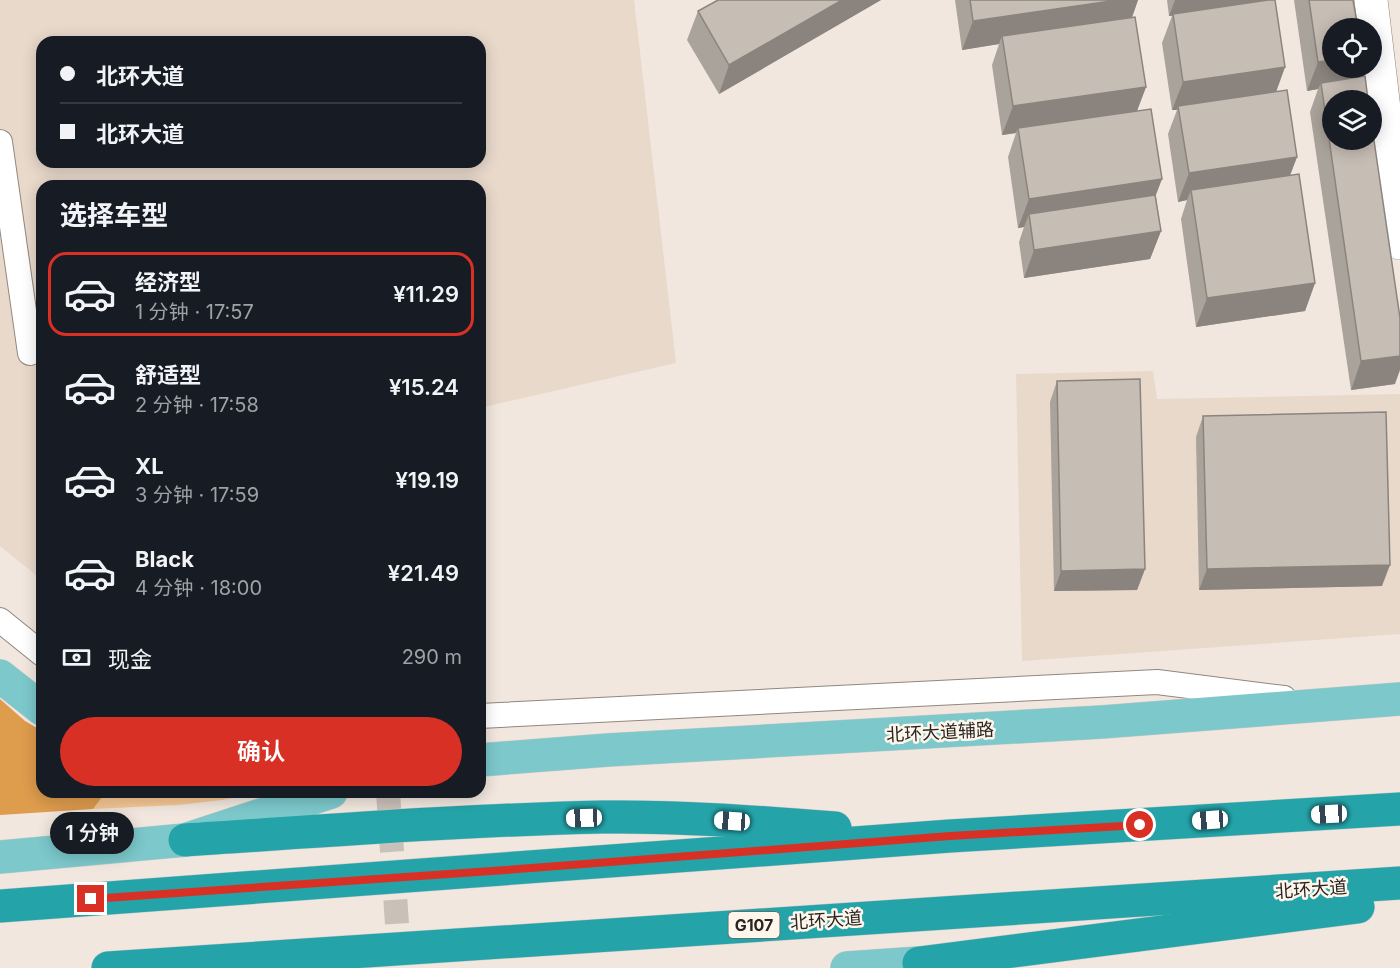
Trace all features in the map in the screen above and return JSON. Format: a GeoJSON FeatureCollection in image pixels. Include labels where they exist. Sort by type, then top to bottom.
{"type":"FeatureCollection","features":[{"type":"Feature","properties":{"kind":"highway"},"geometry":{"type":"LineString","coordinates":[[0,906],[950,836],[1400,809]]}},
{"type":"Feature","properties":{"kind":"highway"},"geometry":{"type":"LineString","coordinates":[[185,840],[482,821],[605,817],[710,819],[950,836]]}},
{"type":"Feature","properties":{"kind":"highway","name":"北环大道"},"geometry":{"type":"LineString","coordinates":[[108,968],[1400,884]]}},
{"type":"Feature","properties":{"kind":"highway"},"geometry":{"type":"LineString","coordinates":[[933,965],[1400,901]]}},
{"type":"Feature","properties":{"kind":"main road"},"geometry":{"type":"LineString","coordinates":[[0,676],[36,704]]}},
{"type":"Feature","properties":{"kind":"main road","name":"北环大道辅路"},"geometry":{"type":"LineString","coordinates":[[486,760],[608,750],[1102,723],[1400,699]]}},
{"type":"Feature","properties":{"kind":"main road"},"geometry":{"type":"LineString","coordinates":[[0,856],[185,840],[313,798]]}},
{"type":"Feature","properties":{"kind":"main road"},"geometry":{"type":"LineString","coordinates":[[847,968],[933,965]]}},
{"type":"Feature","properties":{"kind":"street"},"geometry":{"type":"LineString","coordinates":[[1371,0],[1400,243]]}},
{"type":"Feature","properties":{"kind":"street"},"geometry":{"type":"LineString","coordinates":[[1393,0],[1400,60]]}},
{"type":"Feature","properties":{"kind":"street"},"geometry":{"type":"LineString","coordinates":[[0,142],[30,353]]}},
{"type":"Feature","properties":{"kind":"street"},"geometry":{"type":"LineString","coordinates":[[0,620],[36,649]]}},
{"type":"Feature","properties":{"kind":"street"},"geometry":{"type":"LineString","coordinates":[[486,716],[1157,681],[1334,704]]}},
{"type":"Feature","properties":{"kind":"shaded area"},"geometry":{"type":"Polygon","coordinates":[[[0,0],[634,0],[676,363],[486,407],[486,180],[36,180],[36,575],[0,546],[0,0]]]}},
{"type":"Feature","properties":{"kind":"shaded area"},"geometry":{"type":"Polygon","coordinates":[[[1153,371],[1157,399],[1400,394],[1400,634],[1022,661],[1016,374],[1153,371]]]}},
{"type":"Feature","properties":{"kind":"shaded area"},"geometry":{"type":"Polygon","coordinates":[[[0,699],[36,727],[36,798],[101,798],[93,809],[0,815],[0,699]]]}},
{"type":"Feature","properties":{"kind":"shaded area"},"geometry":{"type":"Polygon","coordinates":[[[101,798],[232,798],[178,805],[93,809],[101,798]]]}},
{"type":"Feature","properties":{"kind":"building"},"geometry":{"type":"Polygon","coordinates":[[[718,0],[842,0],[729,65],[698,11],[718,0]]]}},
{"type":"Feature","properties":{"kind":"building"},"geometry":{"type":"Polygon","coordinates":[[[970,0],[1118,0],[973,21],[970,0]]]}},
{"type":"Feature","properties":{"kind":"building"},"geometry":{"type":"Polygon","coordinates":[[[1275,0],[1285,67],[1183,82],[1173,14],[1275,0]]]}},
{"type":"Feature","properties":{"kind":"building"},"geometry":{"type":"Polygon","coordinates":[[[1309,0],[1353,0],[1356,18],[1322,18],[1322,61],[1318,62],[1309,0]]]}},
{"type":"Feature","properties":{"kind":"building"},"geometry":{"type":"Polygon","coordinates":[[[1135,17],[1146,87],[1013,106],[1002,36],[1135,17]]]}},
{"type":"Feature","properties":{"kind":"building"},"geometry":{"type":"Polygon","coordinates":[[[1365,78],[1367,90],[1322,90],[1321,83],[1365,78]]]}},
{"type":"Feature","properties":{"kind":"building"},"geometry":{"type":"Polygon","coordinates":[[[1287,90],[1297,157],[1189,173],[1178,106],[1287,90]]]}},
{"type":"Feature","properties":{"kind":"building"},"geometry":{"type":"Polygon","coordinates":[[[1151,109],[1162,179],[1029,199],[1018,128],[1151,109]]]}},
{"type":"Feature","properties":{"kind":"building"},"geometry":{"type":"Polygon","coordinates":[[[1331,150],[1375,150],[1400,318],[1400,356],[1361,361],[1331,150]]]}},
{"type":"Feature","properties":{"kind":"building"},"geometry":{"type":"Polygon","coordinates":[[[1299,174],[1315,283],[1207,298],[1191,190],[1299,174]]]}},
{"type":"Feature","properties":{"kind":"building"},"geometry":{"type":"Polygon","coordinates":[[[1155,195],[1161,231],[1034,250],[1029,214],[1155,195]]]}},
{"type":"Feature","properties":{"kind":"building"},"geometry":{"type":"Polygon","coordinates":[[[1140,379],[1145,569],[1061,571],[1057,381],[1140,379]]]}},
{"type":"Feature","properties":{"kind":"building"},"geometry":{"type":"Polygon","coordinates":[[[1386,412],[1390,565],[1207,569],[1203,416],[1386,412]]]}},
{"type":"Feature","properties":{"kind":"tunnel"},"geometry":{"type":"LineString","coordinates":[[388,798],[400,968]]}},
{"type":"Feature","properties":{"kind":"route"},"geometry":{"type":"LineString","coordinates":[[91,899],[950,836],[1140,825]]}}]}
